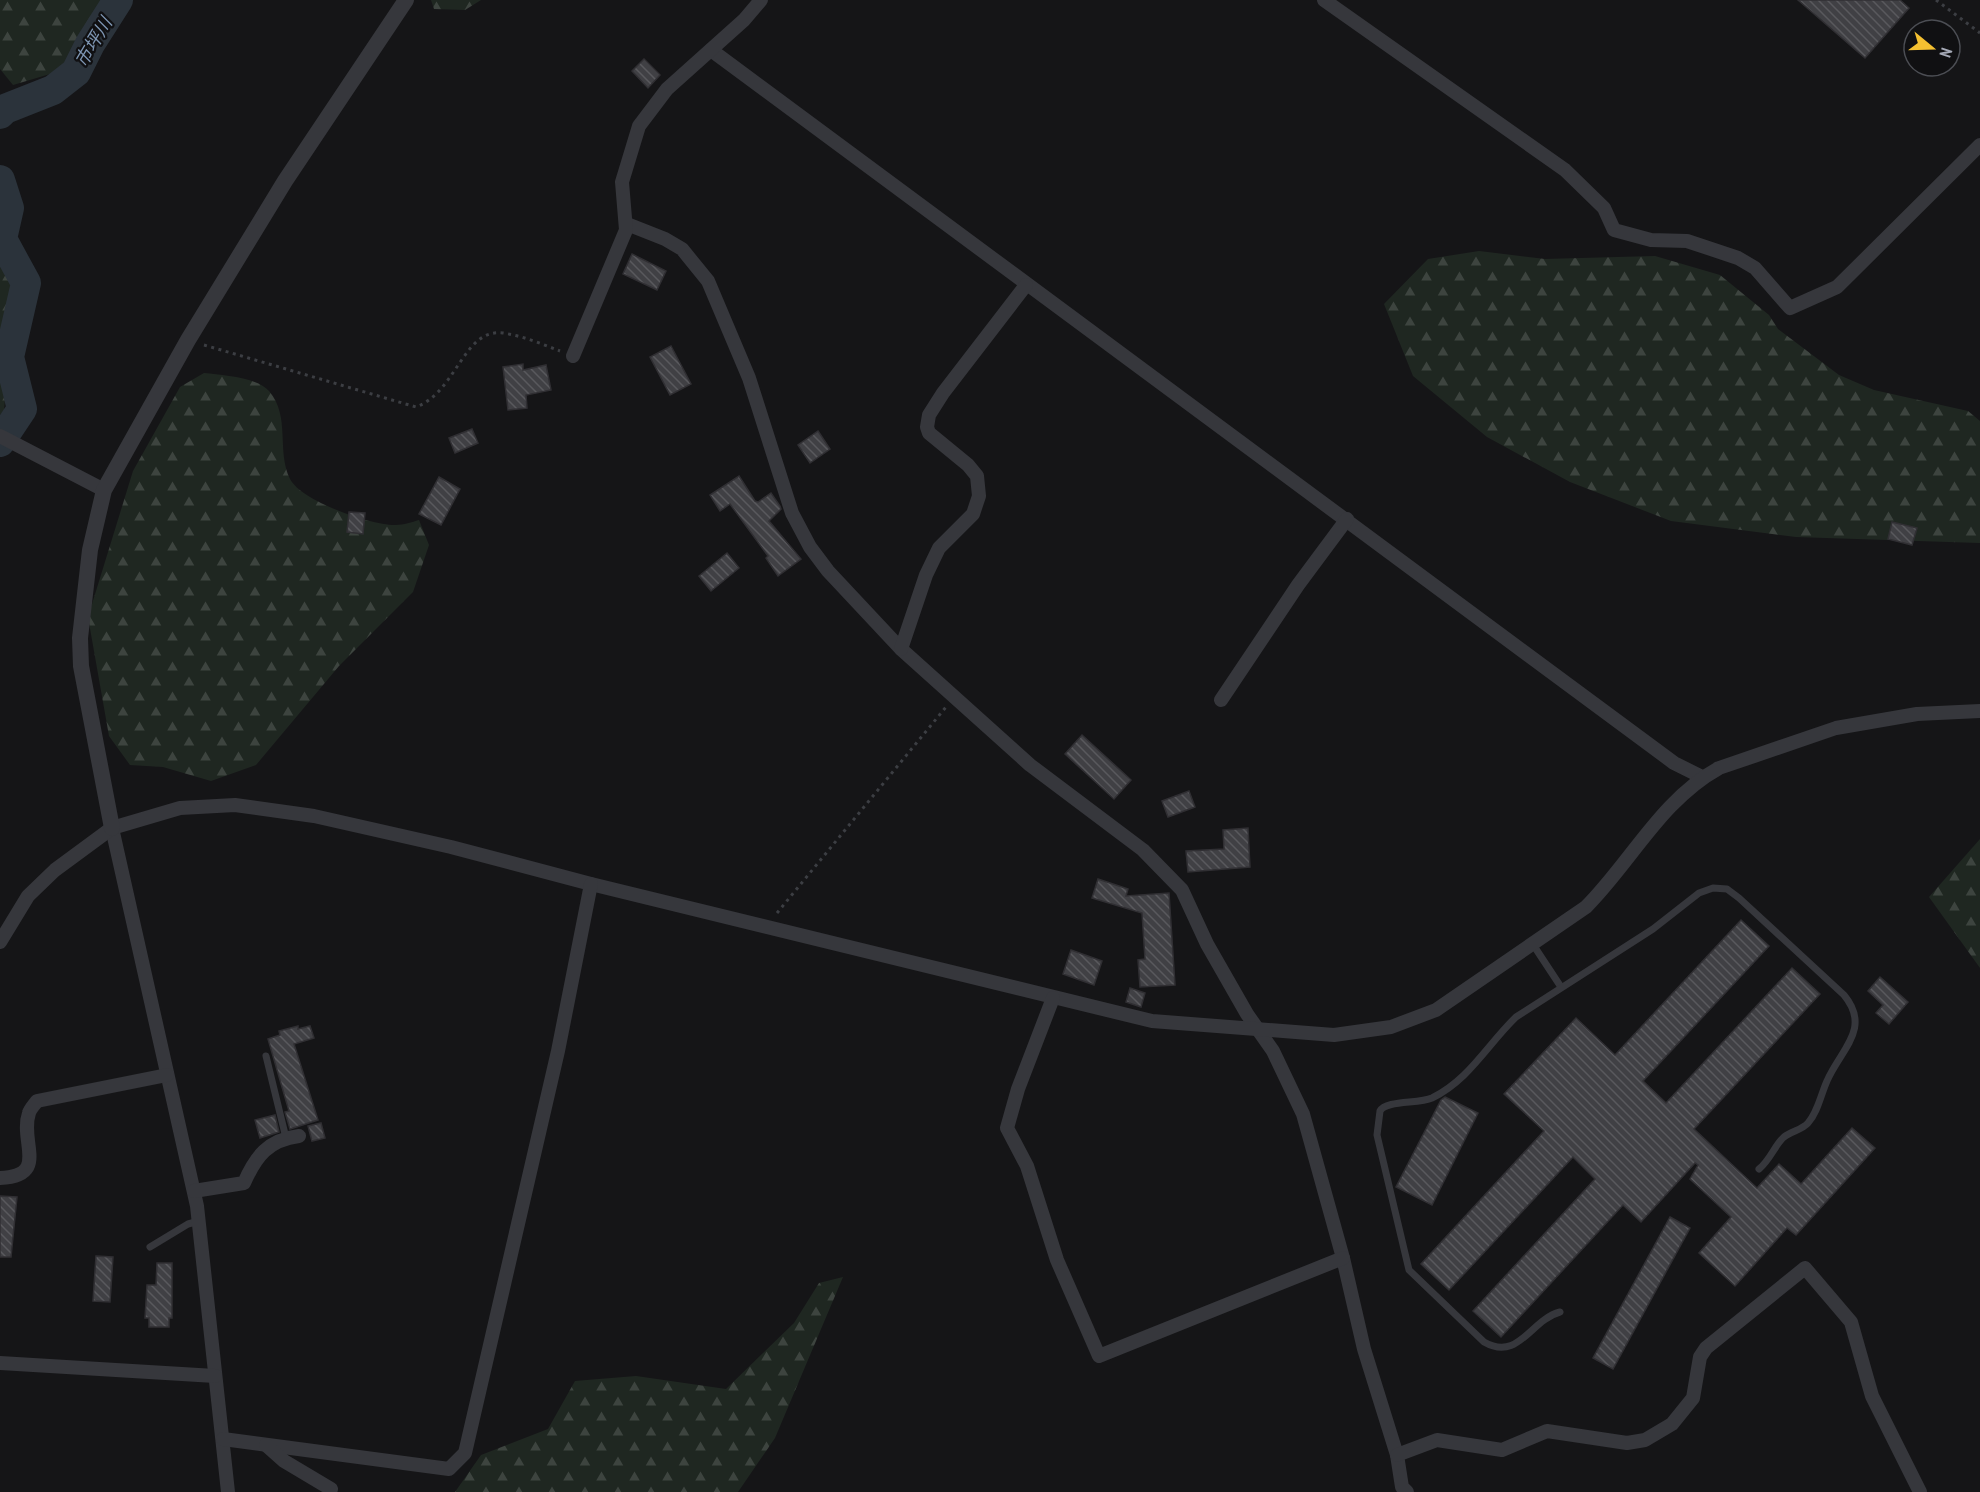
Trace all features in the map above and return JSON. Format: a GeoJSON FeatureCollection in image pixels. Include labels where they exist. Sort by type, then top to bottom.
{"type":"FeatureCollection","features":[{"type":"Feature","properties":{"kind":"street"},"geometry":{"type":"LineString","coordinates":[[228,1492],[194,1191],[112,828],[81,666],[80,638],[90,550],[104,490],[188,340],[285,181],[406,0]]}},
{"type":"Feature","properties":{"kind":"street"},"geometry":{"type":"LineString","coordinates":[[573,356],[620,247],[627,224],[621,195],[622,182],[639,126],[668,89],[761,0]]}},
{"type":"Feature","properties":{"kind":"street"},"geometry":{"type":"LineString","coordinates":[[1324,0],[1565,170],[1604,208],[1614,230],[1651,240],[1688,241],[1738,258],[1755,268],[1790,308],[1837,287],[1980,145]]}},
{"type":"Feature","properties":{"kind":"street"},"geometry":{"type":"LineString","coordinates":[[711,50],[1674,763],[1702,777]]}},
{"type":"Feature","properties":{"kind":"street"},"geometry":{"type":"LineString","coordinates":[[627,224],[675,244],[690,255],[708,280],[748,378],[764,432],[797,524],[810,547],[828,571],[901,649],[1049,782],[1143,849],[1182,890],[1229,984],[1273,1051],[1303,1114],[1344,1258],[1364,1349],[1397,1455],[1402,1486],[1407,1492]]}},
{"type":"Feature","properties":{"kind":"street"},"geometry":{"type":"LineString","coordinates":[[901,649],[926,575],[939,548],[973,514],[979,496],[977,476],[968,465],[934,439],[927,426],[928,415],[1026,285]]}},
{"type":"Feature","properties":{"kind":"street"},"geometry":{"type":"LineString","coordinates":[[0,436],[104,490]]}},
{"type":"Feature","properties":{"kind":"street"},"geometry":{"type":"LineString","coordinates":[[1221,700],[1298,585],[1347,519]]}},
{"type":"Feature","properties":{"kind":"street"},"geometry":{"type":"LineString","coordinates":[[0,942],[28,896],[55,870],[112,828],[180,808],[235,805],[325,818],[451,847],[591,885],[1013,985],[1053,998],[1152,1021],[1334,1035],[1391,1027],[1436,1010],[1586,907],[1606,886],[1661,815],[1702,777],[1743,759],[1836,728],[1917,714],[1980,711]]}},
{"type":"Feature","properties":{"kind":"street"},"geometry":{"type":"LineString","coordinates":[[223,1439],[449,1469],[465,1453],[558,1051],[591,885]]}},
{"type":"Feature","properties":{"kind":"street"},"geometry":{"type":"LineString","coordinates":[[1053,998],[1018,1089],[1008,1128],[1027,1166],[1057,1260],[1099,1356],[1344,1258]]}},
{"type":"Feature","properties":{"kind":"street"},"geometry":{"type":"LineString","coordinates":[[0,1178],[21,1175],[26,1171],[29,1163],[29,1113],[38,1101],[167,1075]]}},
{"type":"Feature","properties":{"kind":"street"},"geometry":{"type":"LineString","coordinates":[[194,1191],[244,1183],[254,1161],[266,1149],[292,1137]]}},
{"type":"Feature","properties":{"kind":"street"},"geometry":{"type":"LineString","coordinates":[[1397,1455],[1437,1440],[1503,1450],[1547,1431],[1627,1443],[1645,1440],[1672,1424],[1693,1398],[1700,1357],[1706,1348],[1805,1268],[1851,1322],[1872,1396],[1920,1492]]}},
{"type":"Feature","properties":{"kind":"street"},"geometry":{"type":"LineString","coordinates":[[0,1363],[216,1376]]}},
{"type":"Feature","properties":{"kind":"street"},"geometry":{"type":"LineString","coordinates":[[266,1445],[285,1461],[331,1489]]}},
{"type":"Feature","properties":{"kind":"lane"},"geometry":{"type":"LineString","coordinates":[[1560,1312],[1546,1318],[1521,1341],[1506,1348],[1493,1347],[1409,1270],[1377,1135],[1381,1107],[1389,1104],[1424,1101],[1455,1085],[1463,1079],[1497,1035],[1516,1017],[1653,929],[1699,893],[1713,888],[1727,889],[1739,898],[1844,995],[1852,1005],[1856,1018],[1853,1037],[1827,1080],[1811,1119],[1807,1125],[1785,1136],[1771,1159],[1759,1169]]}},
{"type":"Feature","properties":{"kind":"lane"},"geometry":{"type":"LineString","coordinates":[[1532,943],[1561,987]]}},
{"type":"Feature","properties":{"kind":"lane"},"geometry":{"type":"LineString","coordinates":[[266,1056],[292,1137]]}},
{"type":"Feature","properties":{"kind":"lane"},"geometry":{"type":"LineString","coordinates":[[150,1247],[188,1224],[199,1221]]}},
{"type":"Feature","properties":{"kind":"path"},"geometry":{"type":"LineString","coordinates":[[1936,0],[1980,33]]}},
{"type":"Feature","properties":{"kind":"path"},"geometry":{"type":"LineString","coordinates":[[188,340],[412,407],[429,402],[441,391],[453,376],[466,352],[484,335],[501,333],[531,340],[573,356]]}},
{"type":"Feature","properties":{"kind":"path"},"geometry":{"type":"LineString","coordinates":[[772,928],[780,909],[954,696]]}},
{"type":"Feature","properties":{"kind":"green space"},"geometry":{"type":"Polygon","coordinates":[[[0,0],[113,0],[80,58],[60,71],[13,85],[0,69],[0,0]]]}},
{"type":"Feature","properties":{"kind":"green space"},"geometry":{"type":"Polygon","coordinates":[[[431,0],[481,0],[465,10],[434,9],[431,0]]]}},
{"type":"Feature","properties":{"kind":"green space"},"geometry":{"type":"Polygon","coordinates":[[[0,241],[1,250],[20,297],[9,357],[4,410],[0,415],[0,241]]]}},
{"type":"Feature","properties":{"kind":"green space"},"geometry":{"type":"Polygon","coordinates":[[[1479,251],[1545,259],[1655,256],[1720,275],[1769,315],[1778,329],[1839,375],[1874,390],[1968,411],[1980,421],[1980,543],[1796,537],[1671,521],[1570,482],[1487,437],[1413,376],[1384,304],[1428,259],[1479,251]]]}},
{"type":"Feature","properties":{"kind":"green space"},"geometry":{"type":"Polygon","coordinates":[[[204,373],[247,380],[269,391],[280,412],[284,457],[290,479],[308,496],[338,511],[371,521],[396,525],[419,520],[429,545],[413,592],[339,666],[256,765],[211,781],[163,767],[130,765],[109,736],[88,617],[133,471],[180,387],[204,373]]]}},
{"type":"Feature","properties":{"kind":"green space"},"geometry":{"type":"Polygon","coordinates":[[[1980,839],[1980,968],[1929,897],[1980,839]]]}},
{"type":"Feature","properties":{"kind":"green space"},"geometry":{"type":"Polygon","coordinates":[[[843,1277],[775,1438],[738,1492],[455,1492],[481,1455],[548,1429],[575,1381],[636,1376],[726,1389],[794,1323],[819,1283],[843,1277]]]}},
{"type":"Feature","properties":{"kind":"building"},"geometry":{"type":"Polygon","coordinates":[[[1798,0],[1900,0],[1909,8],[1865,58],[1798,0]]]}},
{"type":"Feature","properties":{"kind":"building"},"geometry":{"type":"Polygon","coordinates":[[[644,59],[660,75],[648,88],[632,71],[644,59]]]}},
{"type":"Feature","properties":{"kind":"building"},"geometry":{"type":"Polygon","coordinates":[[[632,254],[666,271],[657,290],[623,274],[632,254]]]}},
{"type":"Feature","properties":{"kind":"building"},"geometry":{"type":"Polygon","coordinates":[[[671,346],[691,384],[670,395],[650,357],[671,346]]]}},
{"type":"Feature","properties":{"kind":"building"},"geometry":{"type":"Polygon","coordinates":[[[523,364],[523,370],[546,365],[551,390],[526,395],[527,408],[508,410],[503,367],[523,364]]]}},
{"type":"Feature","properties":{"kind":"building"},"geometry":{"type":"Polygon","coordinates":[[[472,429],[478,443],[455,453],[449,438],[472,429]]]}},
{"type":"Feature","properties":{"kind":"building"},"geometry":{"type":"Polygon","coordinates":[[[818,431],[830,449],[810,463],[798,445],[818,431]]]}},
{"type":"Feature","properties":{"kind":"building"},"geometry":{"type":"Polygon","coordinates":[[[739,476],[755,501],[758,502],[771,493],[781,509],[769,521],[801,559],[778,576],[766,558],[768,556],[730,504],[720,511],[710,495],[739,476]]]}},
{"type":"Feature","properties":{"kind":"building"},"geometry":{"type":"Polygon","coordinates":[[[439,477],[460,489],[441,525],[419,514],[439,477]]]}},
{"type":"Feature","properties":{"kind":"building"},"geometry":{"type":"Polygon","coordinates":[[[349,512],[365,513],[363,534],[347,532],[349,512]]]}},
{"type":"Feature","properties":{"kind":"building"},"geometry":{"type":"Polygon","coordinates":[[[1892,522],[1917,528],[1912,545],[1888,539],[1892,522]]]}},
{"type":"Feature","properties":{"kind":"building"},"geometry":{"type":"Polygon","coordinates":[[[727,553],[739,568],[711,591],[699,576],[727,553]]]}},
{"type":"Feature","properties":{"kind":"building"},"geometry":{"type":"Polygon","coordinates":[[[1082,735],[1131,780],[1114,799],[1065,754],[1082,735]]]}},
{"type":"Feature","properties":{"kind":"building"},"geometry":{"type":"Polygon","coordinates":[[[1189,791],[1195,807],[1168,817],[1162,801],[1189,791]]]}},
{"type":"Feature","properties":{"kind":"building"},"geometry":{"type":"Polygon","coordinates":[[[1248,828],[1250,867],[1188,872],[1186,851],[1224,849],[1223,830],[1248,828]]]}},
{"type":"Feature","properties":{"kind":"building"},"geometry":{"type":"Polygon","coordinates":[[[1098,879],[1128,889],[1126,896],[1169,893],[1175,985],[1140,987],[1138,960],[1145,959],[1142,913],[1092,898],[1098,879]]]}},
{"type":"Feature","properties":{"kind":"building"},"geometry":{"type":"Polygon","coordinates":[[[1741,920],[1769,946],[1643,1081],[1666,1103],[1792,968],[1820,994],[1694,1129],[1757,1188],[1779,1164],[1801,1184],[1852,1128],[1875,1148],[1796,1235],[1787,1228],[1735,1286],[1699,1253],[1731,1217],[1690,1179],[1698,1165],[1695,1163],[1641,1222],[1623,1205],[1501,1337],[1473,1311],[1595,1179],[1573,1157],[1449,1290],[1421,1264],[1544,1131],[1504,1094],[1576,1018],[1615,1055],[1741,920]]]}},
{"type":"Feature","properties":{"kind":"building"},"geometry":{"type":"Polygon","coordinates":[[[1071,950],[1102,961],[1094,985],[1063,974],[1071,950]]]}},
{"type":"Feature","properties":{"kind":"building"},"geometry":{"type":"Polygon","coordinates":[[[1880,977],[1908,1002],[1889,1024],[1876,1013],[1883,1005],[1868,991],[1880,977]]]}},
{"type":"Feature","properties":{"kind":"building"},"geometry":{"type":"Polygon","coordinates":[[[1130,988],[1145,993],[1141,1007],[1126,1002],[1130,988]]]}},
{"type":"Feature","properties":{"kind":"building"},"geometry":{"type":"Polygon","coordinates":[[[298,1026],[298,1029],[310,1026],[314,1038],[294,1044],[318,1120],[290,1129],[285,1112],[289,1111],[268,1039],[280,1035],[279,1031],[298,1026]]]}},
{"type":"Feature","properties":{"kind":"building"},"geometry":{"type":"Polygon","coordinates":[[[1445,1097],[1478,1113],[1432,1205],[1396,1187],[1441,1100],[1445,1097]]]}},
{"type":"Feature","properties":{"kind":"building"},"geometry":{"type":"Polygon","coordinates":[[[275,1115],[279,1132],[260,1138],[255,1120],[275,1115]]]}},
{"type":"Feature","properties":{"kind":"building"},"geometry":{"type":"Polygon","coordinates":[[[321,1123],[325,1138],[312,1141],[308,1126],[321,1123]]]}},
{"type":"Feature","properties":{"kind":"building"},"geometry":{"type":"Polygon","coordinates":[[[0,1196],[17,1197],[11,1257],[0,1257],[0,1196]]]}},
{"type":"Feature","properties":{"kind":"building"},"geometry":{"type":"Polygon","coordinates":[[[1670,1217],[1690,1228],[1613,1369],[1593,1358],[1670,1217]]]}},
{"type":"Feature","properties":{"kind":"building"},"geometry":{"type":"Polygon","coordinates":[[[96,1256],[113,1257],[110,1302],[93,1301],[96,1256]]]}},
{"type":"Feature","properties":{"kind":"building"},"geometry":{"type":"Polygon","coordinates":[[[157,1263],[172,1263],[172,1318],[169,1318],[169,1327],[149,1327],[149,1318],[145,1318],[147,1285],[156,1285],[157,1263]]]}},
{"type":"Feature","properties":{"kind":"waterway","name":"市坪川"},"geometry":{"type":"LineString","coordinates":[[0,114],[5,109],[53,90],[76,72],[90,44],[118,0]]}},
{"type":"Feature","properties":{"kind":"waterway","name":"市坪川"},"geometry":{"type":"LineString","coordinates":[[0,180],[9,208],[2,239],[26,283],[9,357],[22,409],[0,442]]}}]}
